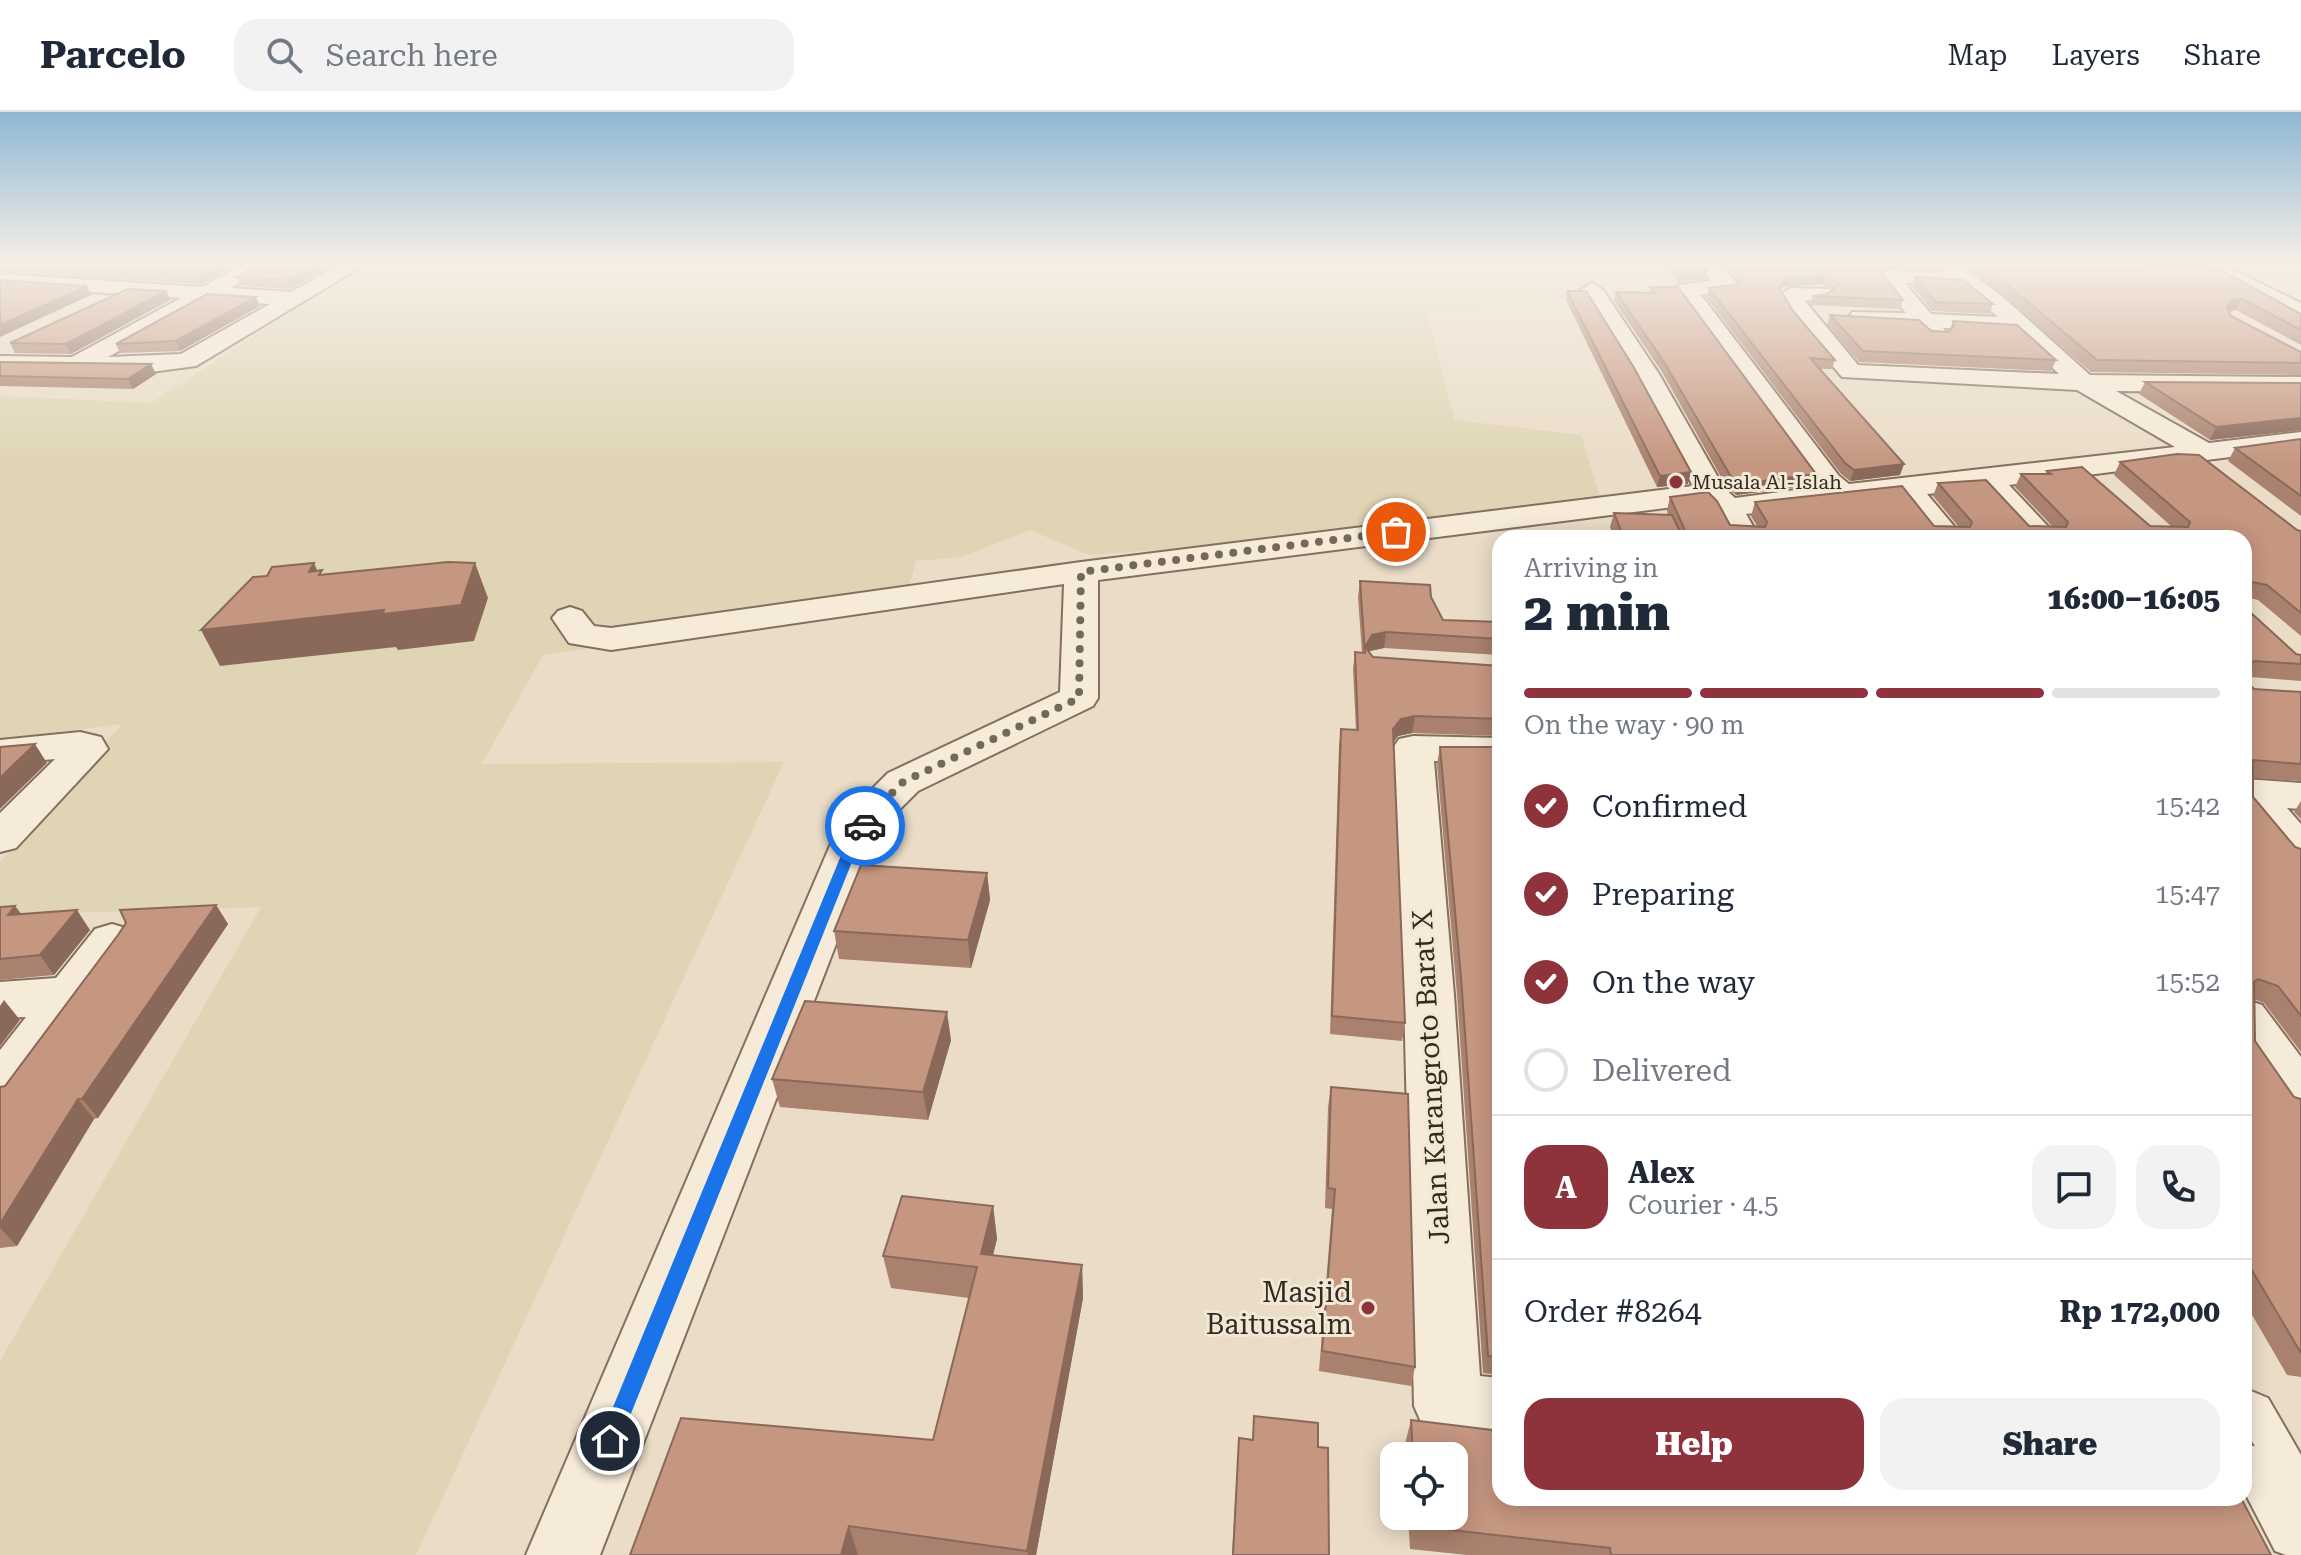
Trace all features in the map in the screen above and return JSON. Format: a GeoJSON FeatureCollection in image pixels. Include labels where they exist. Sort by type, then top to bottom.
{"type":"FeatureCollection","features":[{"type":"Feature","properties":{"kind":"street"},"geometry":{"type":"LineString","coordinates":[[75,365],[138,329]]}},
{"type":"Feature","properties":{"kind":"street"},"geometry":{"type":"LineString","coordinates":[[0,363],[151,365],[187,361],[242,329]]}},
{"type":"Feature","properties":{"kind":"street"},"geometry":{"type":"LineString","coordinates":[[1617,329],[1739,530]]}},
{"type":"Feature","properties":{"kind":"street"},"geometry":{"type":"LineString","coordinates":[[1716,329],[1837,489]]}},
{"type":"Feature","properties":{"kind":"street"},"geometry":{"type":"LineString","coordinates":[[1814,329],[1849,371],[2083,383],[2301,385]]}},
{"type":"Feature","properties":{"kind":"street"},"geometry":{"type":"LineString","coordinates":[[1932,329],[1967,379]]}},
{"type":"Feature","properties":{"kind":"street"},"geometry":{"type":"LineString","coordinates":[[2026,329],[2083,383],[2186,444],[2231,481]]}},
{"type":"Feature","properties":{"kind":"street"},"geometry":{"type":"LineString","coordinates":[[570,618],[582,635],[611,639],[1081,572],[1720,500],[1760,502],[1837,489],[1906,488],[1987,479],[2083,467],[2186,444],[2299,442]]}},
{"type":"Feature","properties":{"kind":"street"},"geometry":{"type":"LineString","coordinates":[[2083,467],[2117,497]]}},
{"type":"Feature","properties":{"kind":"street"},"geometry":{"type":"LineString","coordinates":[[1987,479],[2035,530]]}},
{"type":"Feature","properties":{"kind":"street"},"geometry":{"type":"LineString","coordinates":[[1906,488],[1941,530]]}},
{"type":"Feature","properties":{"kind":"street"},"geometry":{"type":"LineString","coordinates":[[563,1555],[854,841],[882,803],[903,782],[1079,698],[1081,572]]}},
{"type":"Feature","properties":{"kind":"street"},"geometry":{"type":"LineString","coordinates":[[0,752],[80,744],[88,749],[0,838]]}},
{"type":"Feature","properties":{"kind":"street","name":"Jalan Karangroto Barat X"},"geometry":{"type":"LineString","coordinates":[[1474,1408],[1429,995],[1413,748],[1492,750]]}},
{"type":"Feature","properties":{"kind":"street"},"geometry":{"type":"LineString","coordinates":[[2252,792],[2301,796]]}},
{"type":"Feature","properties":{"kind":"street"},"geometry":{"type":"LineString","coordinates":[[2252,798],[2301,852]]}},
{"type":"Feature","properties":{"kind":"street"},"geometry":{"type":"LineString","coordinates":[[0,1089],[112,941]]}},
{"type":"Feature","properties":{"kind":"street"},"geometry":{"type":"LineString","coordinates":[[0,1000],[68,996]]}},
{"type":"Feature","properties":{"kind":"street"},"geometry":{"type":"LineString","coordinates":[[2252,1029],[2301,1098]]}},
{"type":"Feature","properties":{"kind":"street"},"geometry":{"type":"LineString","coordinates":[[2252,1438],[2283,1505]]}},
{"type":"Feature","properties":{"kind":"shaded area"},"geometry":{"type":"Polygon","coordinates":[[[264,329],[1431,329],[1455,420],[1581,435],[1602,504],[1242,544],[1089,555],[1030,530],[961,557],[916,561],[905,602],[543,655],[482,764],[784,762],[416,1555],[0,1555],[0,1361],[261,907],[0,915],[0,862],[122,724],[0,739],[0,396],[151,403],[264,329]]]}},
{"type":"Feature","properties":{"kind":"building"},"geometry":{"type":"Polygon","coordinates":[[[40,329],[94,329],[66,344],[10,343],[40,329]]]}},
{"type":"Feature","properties":{"kind":"building"},"geometry":{"type":"Polygon","coordinates":[[[143,329],[197,329],[176,341],[116,344],[143,329]]]}},
{"type":"Feature","properties":{"kind":"building"},"geometry":{"type":"Polygon","coordinates":[[[1586,329],[1610,329],[1691,472],[1660,476],[1586,329]]]}},
{"type":"Feature","properties":{"kind":"building"},"geometry":{"type":"Polygon","coordinates":[[[1642,329],[1709,329],[1816,474],[1739,484],[1730,475],[1642,329]]]}},
{"type":"Feature","properties":{"kind":"building"},"geometry":{"type":"Polygon","coordinates":[[[1741,329],[1809,329],[1835,360],[1810,358],[1904,464],[1854,470],[1845,463],[1741,329]]]}},
{"type":"Feature","properties":{"kind":"building"},"geometry":{"type":"Polygon","coordinates":[[[1843,329],[1949,332],[1951,329],[2022,329],[2056,360],[1863,351],[1843,329]]]}},
{"type":"Feature","properties":{"kind":"building"},"geometry":{"type":"Polygon","coordinates":[[[2060,329],[2257,329],[2301,352],[2301,363],[2097,360],[2060,329]]]}},
{"type":"Feature","properties":{"kind":"building"},"geometry":{"type":"Polygon","coordinates":[[[0,362],[151,364],[128,379],[0,376],[0,362]]]}},
{"type":"Feature","properties":{"kind":"building"},"geometry":{"type":"Polygon","coordinates":[[[2145,382],[2301,383],[2301,418],[2216,427],[2145,382]]]}},
{"type":"Feature","properties":{"kind":"building"},"geometry":{"type":"Polygon","coordinates":[[[2301,439],[2301,496],[2235,448],[2301,439]]]}},
{"type":"Feature","properties":{"kind":"building"},"geometry":{"type":"Polygon","coordinates":[[[2177,454],[2199,455],[2301,531],[2301,613],[2267,585],[2252,582],[2252,530],[1685,530],[1670,497],[1708,492],[1717,501],[1730,525],[1765,527],[1767,522],[1755,502],[1902,486],[1934,526],[1970,527],[1972,522],[1938,483],[1986,480],[2029,526],[2066,527],[2068,522],[2021,474],[2051,474],[2047,471],[2082,467],[2150,526],[2188,527],[2190,522],[2120,462],[2177,454]]]}},
{"type":"Feature","properties":{"kind":"building"},"geometry":{"type":"Polygon","coordinates":[[[1614,513],[1672,515],[1679,530],[1621,530],[1614,513]]]}},
{"type":"Feature","properties":{"kind":"building"},"geometry":{"type":"Polygon","coordinates":[[[448,562],[475,563],[461,605],[201,630],[253,577],[267,576],[272,567],[314,563],[309,572],[322,570],[319,575],[448,562]]]}},
{"type":"Feature","properties":{"kind":"building"},"geometry":{"type":"Polygon","coordinates":[[[1360,581],[1430,585],[1431,597],[1443,620],[1492,622],[1492,639],[1386,632],[1372,635],[1365,647],[1373,657],[1492,665],[1492,719],[1415,716],[1401,719],[1393,729],[1405,1023],[1332,1016],[1341,729],[1358,730],[1355,652],[1365,653],[1360,581]]]}},
{"type":"Feature","properties":{"kind":"building"},"geometry":{"type":"Polygon","coordinates":[[[2252,614],[2296,654],[2301,655],[2301,664],[2252,663],[2252,614]]]}},
{"type":"Feature","properties":{"kind":"building"},"geometry":{"type":"Polygon","coordinates":[[[2252,687],[2301,692],[2301,764],[2253,760],[2253,797],[2295,847],[2301,849],[2301,1016],[2278,986],[2258,979],[2254,982],[2255,1041],[2294,1097],[2301,1099],[2301,1353],[2252,1270],[2252,687]]]}},
{"type":"Feature","properties":{"kind":"building"},"geometry":{"type":"Polygon","coordinates":[[[35,744],[0,778],[0,747],[35,744]]]}},
{"type":"Feature","properties":{"kind":"building"},"geometry":{"type":"Polygon","coordinates":[[[1440,747],[1492,747],[1492,1356],[1488,1356],[1461,977],[1440,747]]]}},
{"type":"Feature","properties":{"kind":"building"},"geometry":{"type":"Polygon","coordinates":[[[861,865],[987,873],[968,940],[834,931],[861,865]]]}},
{"type":"Feature","properties":{"kind":"building"},"geometry":{"type":"Polygon","coordinates":[[[216,905],[82,1099],[78,1099],[0,1224],[0,1087],[5,1086],[118,935],[126,923],[120,910],[216,905]]]}},
{"type":"Feature","properties":{"kind":"building"},"geometry":{"type":"Polygon","coordinates":[[[15,906],[8,915],[77,910],[40,955],[0,959],[0,907],[15,906]]]}},
{"type":"Feature","properties":{"kind":"building"},"geometry":{"type":"Polygon","coordinates":[[[805,1001],[947,1012],[923,1092],[772,1079],[805,1001]]]}},
{"type":"Feature","properties":{"kind":"building"},"geometry":{"type":"Polygon","coordinates":[[[1331,1087],[1408,1094],[1415,1367],[1322,1351],[1335,1189],[1328,1188],[1331,1087]]]}},
{"type":"Feature","properties":{"kind":"building"},"geometry":{"type":"Polygon","coordinates":[[[902,1196],[993,1206],[981,1254],[1082,1265],[1027,1551],[849,1526],[841,1555],[630,1555],[681,1418],[933,1440],[977,1267],[883,1256],[902,1196]]]}},
{"type":"Feature","properties":{"kind":"building"},"geometry":{"type":"Polygon","coordinates":[[[1254,1416],[1318,1423],[1318,1447],[1328,1448],[1329,1555],[1233,1555],[1239,1438],[1253,1440],[1254,1416]]]}},
{"type":"Feature","properties":{"kind":"building"},"geometry":{"type":"Polygon","coordinates":[[[1411,1420],[1492,1430],[1492,1506],[2245,1506],[2271,1555],[1611,1555],[1610,1548],[1451,1530],[1468,1530],[1468,1442],[1412,1442],[1411,1420]]]}},
{"type":"Feature","properties":{"kind":"way so far"},"geometry":{"type":"LineString","coordinates":[[865,826],[903,782],[1079,698],[1081,572],[1396,532]]}},
{"type":"Feature","properties":{"kind":"place","name":"Musala Al-Islah"},"geometry":{"type":"Point","coordinates":[1676,482]}},
{"type":"Feature","properties":{"kind":"place","name":"Masjid Baitussalm"},"geometry":{"type":"Point","coordinates":[1368,1308]}},
{"type":"Feature","properties":{"kind":"route"},"geometry":{"type":"LineString","coordinates":[[610,1441],[854,841],[865,826]]}}]}
